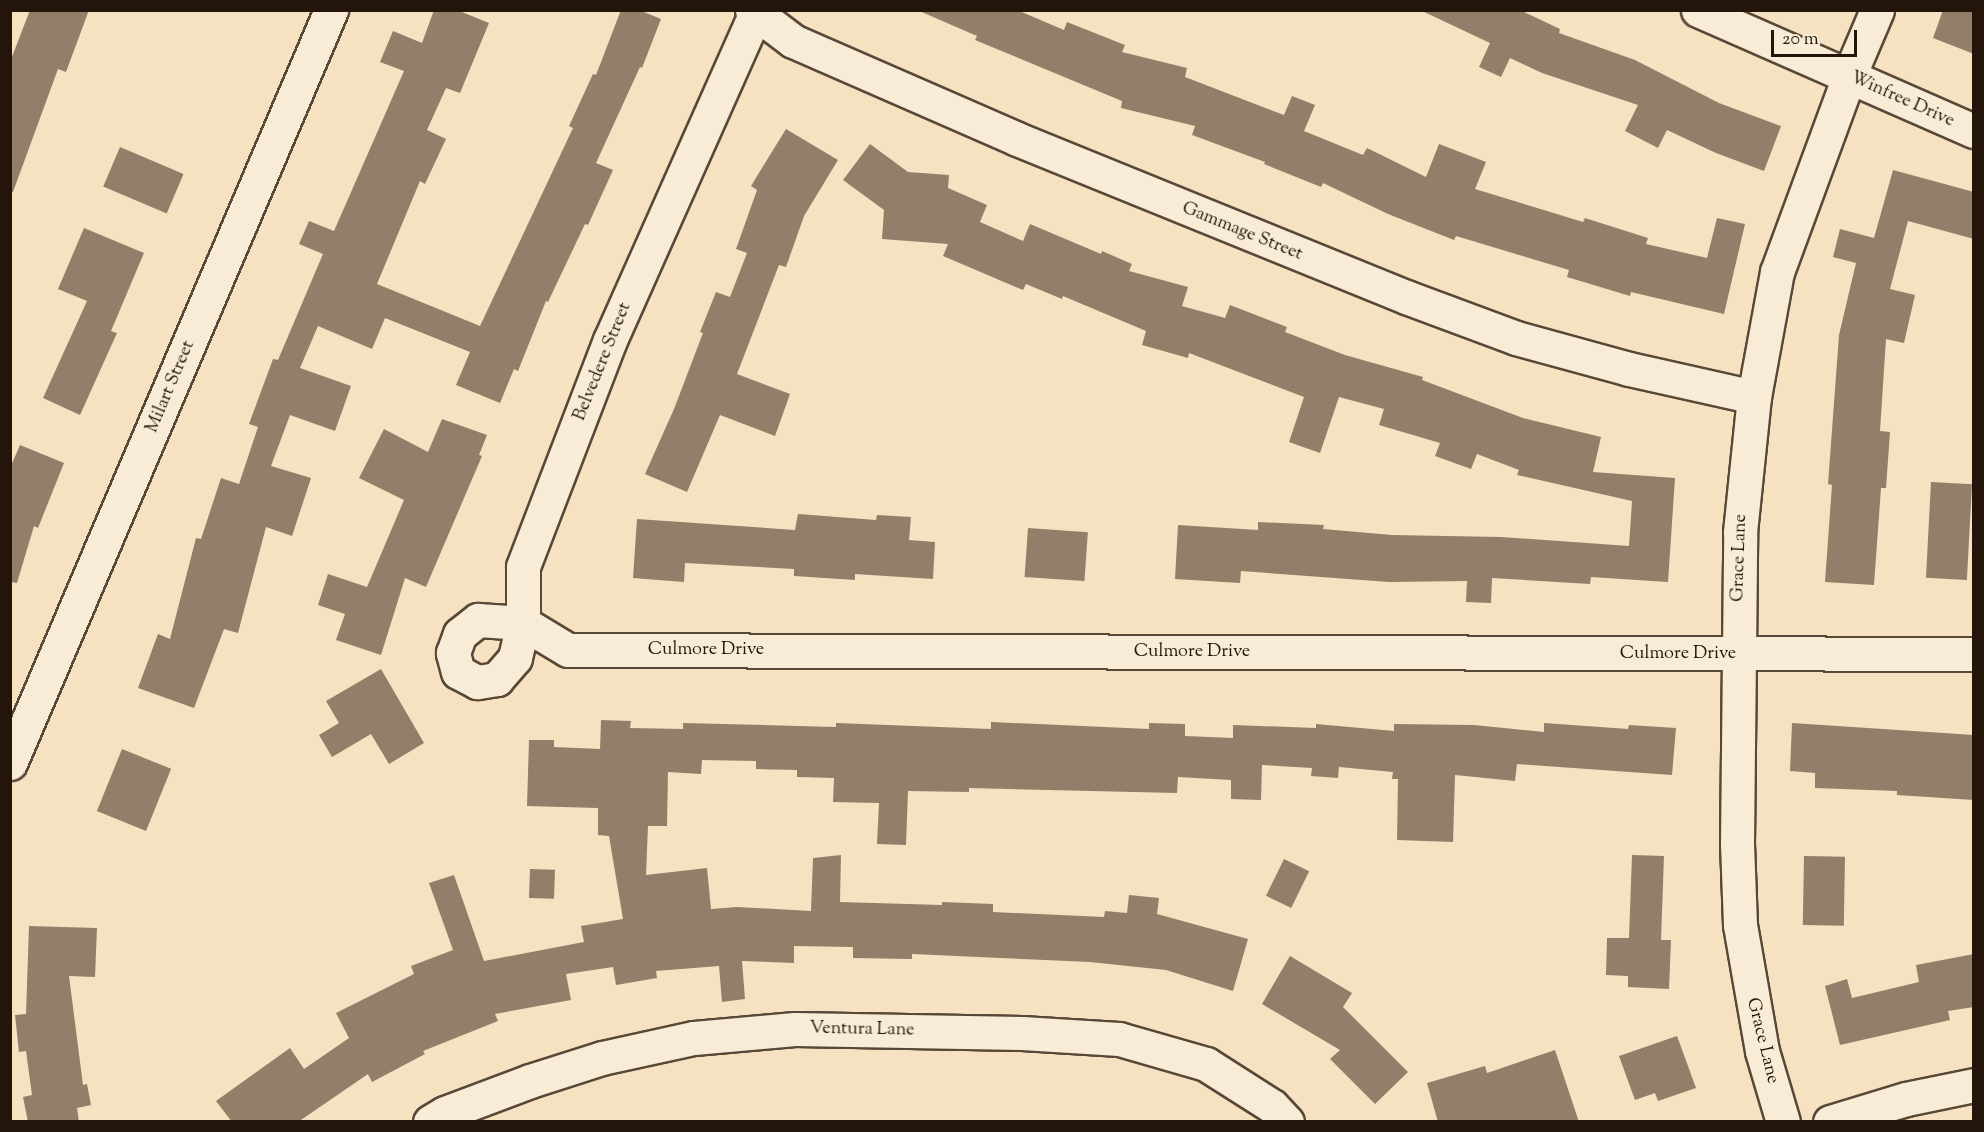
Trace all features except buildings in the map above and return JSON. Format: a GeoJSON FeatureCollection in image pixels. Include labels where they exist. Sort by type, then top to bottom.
{"type":"FeatureCollection","features":[{"type":"Feature","properties":{"kind":"street","name":"Milart Street"},"geometry":{"type":"LineString","coordinates":[[10,763],[331,10]]}},
{"type":"Feature","properties":{"kind":"street","name":"Winfree Drive"},"geometry":{"type":"LineString","coordinates":[[1698,10],[1974,131]]}},
{"type":"Feature","properties":{"kind":"street","name":"Grace Lane"},"geometry":{"type":"LineString","coordinates":[[1783,1122],[1762,1051],[1740,925],[1737,844],[1740,532],[1754,397],[1777,272],[1849,76],[1878,10]]}},
{"type":"Feature","properties":{"kind":"street","name":"Gammage Street"},"geometry":{"type":"LineString","coordinates":[[755,11],[794,41],[1017,139],[1406,297],[1516,338],[1629,369],[1754,397]]}},
{"type":"Feature","properties":{"kind":"street","name":"Belvedere Street"},"geometry":{"type":"LineString","coordinates":[[523,623],[523,567],[610,340],[755,11]]}},
{"type":"Feature","properties":{"kind":"street"},"geometry":{"type":"LineString","coordinates":[[478,620],[523,623],[515,658],[497,679],[477,682],[458,672],[453,653],[460,634],[478,620]]}},
{"type":"Feature","properties":{"kind":"street","name":"Culmore Drive"},"geometry":{"type":"LineString","coordinates":[[523,623],[568,650],[1974,654]]}},
{"type":"Feature","properties":{"kind":"street","name":"Ventura Lane"},"geometry":{"type":"LineString","coordinates":[[430,1122],[445,1113],[530,1081],[602,1058],[694,1038],[795,1029],[1022,1033],[1119,1039],[1206,1064],[1272,1106],[1287,1122]]}},
{"type":"Feature","properties":{"kind":"street"},"geometry":{"type":"LineString","coordinates":[[1830,1122],[1906,1099],[1974,1085]]}}]}
